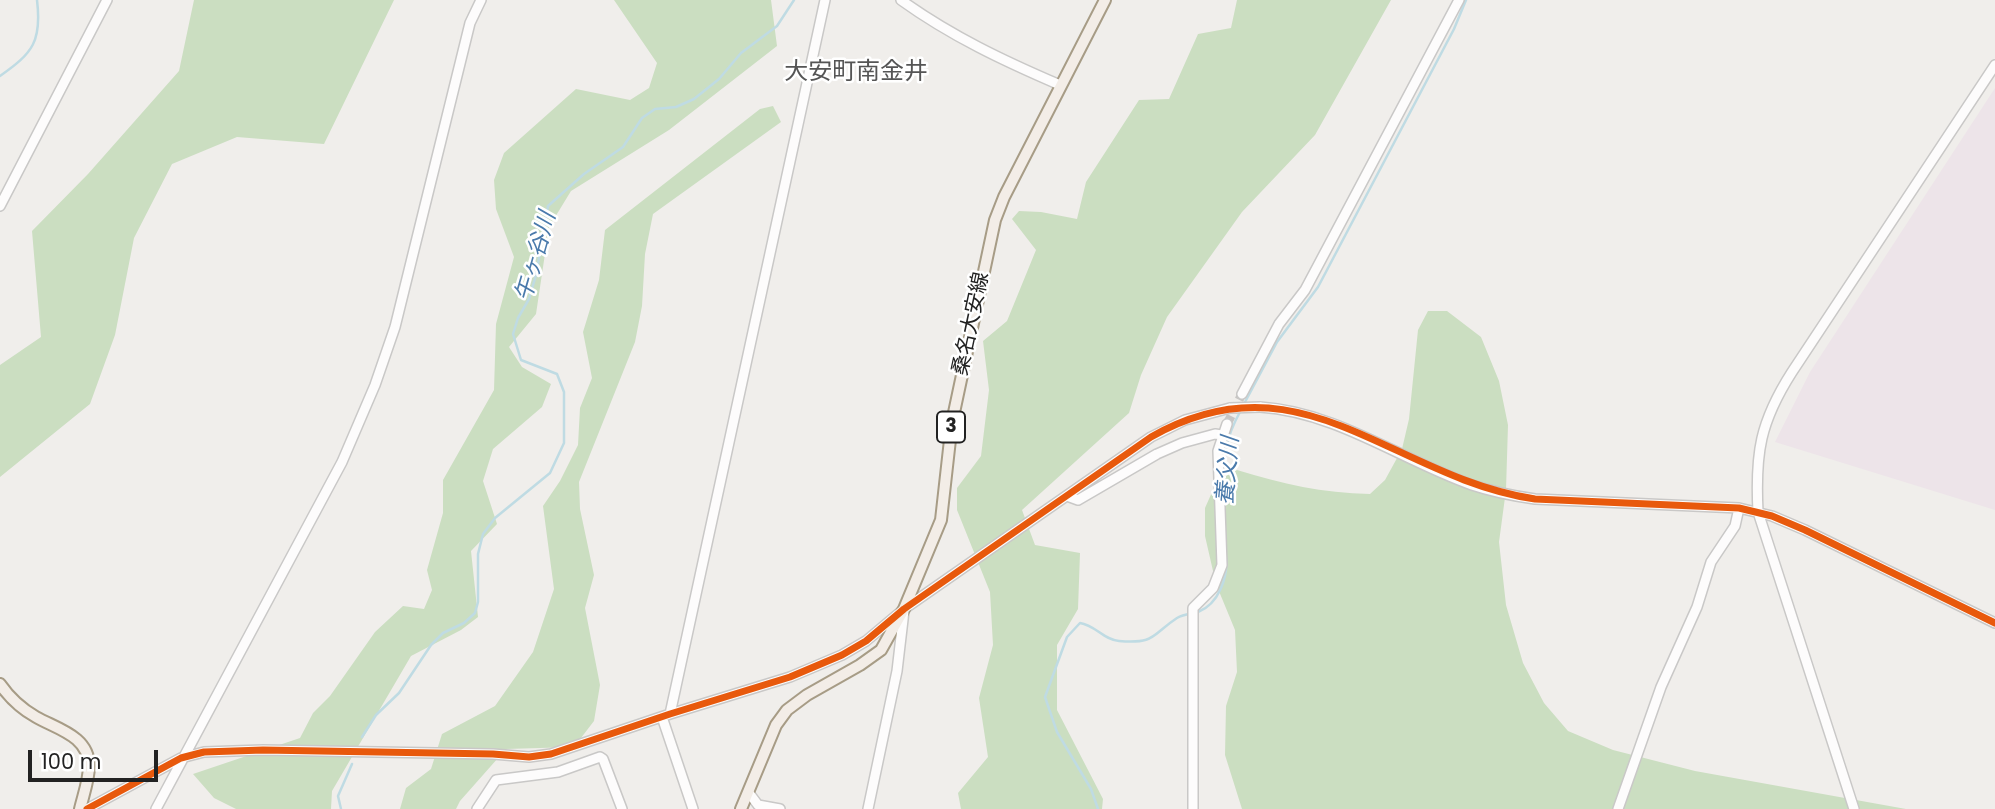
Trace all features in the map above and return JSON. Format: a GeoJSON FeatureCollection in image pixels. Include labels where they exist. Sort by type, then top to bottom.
{"type":"FeatureCollection","features":[{"type":"Feature","properties":{"kind":"main road","name":"桑名大安線"},"geometry":{"type":"LineString","coordinates":[[741,809],[776,726],[787,710],[881,650],[904,609],[941,520],[952,422],[995,220],[1060,85],[1105,0]]}},
{"type":"Feature","properties":{"kind":"main road"},"geometry":{"type":"LineString","coordinates":[[0,684],[20,707],[75,736],[85,751],[89,765],[80,809]]}},
{"type":"Feature","properties":{"kind":"street"},"geometry":{"type":"LineString","coordinates":[[0,206],[107,0]]}},
{"type":"Feature","properties":{"kind":"street"},"geometry":{"type":"LineString","coordinates":[[156,809],[342,462],[375,385],[398,314],[470,23],[481,0]]}},
{"type":"Feature","properties":{"kind":"street"},"geometry":{"type":"LineString","coordinates":[[693,809],[666,715],[825,0]]}},
{"type":"Feature","properties":{"kind":"street"},"geometry":{"type":"LineString","coordinates":[[901,0],[965,41],[1060,85]]}},
{"type":"Feature","properties":{"kind":"street"},"geometry":{"type":"LineString","coordinates":[[1242,394],[1279,324],[1305,290],[1459,0]]}},
{"type":"Feature","properties":{"kind":"street"},"geometry":{"type":"LineString","coordinates":[[1854,809],[1758,512],[1758,457],[1772,406],[1867,256],[1995,65]]}},
{"type":"Feature","properties":{"kind":"street"},"geometry":{"type":"LineString","coordinates":[[87,809],[181,758],[204,752],[263,750],[529,757],[551,754],[789,677],[842,655],[866,641],[904,609],[1164,430],[1218,410],[1248,407],[1286,409],[1318,418],[1458,479],[1507,495],[1535,499],[1739,508],[1758,512],[1805,530],[1995,623]]}},
{"type":"Feature","properties":{"kind":"street"},"geometry":{"type":"LineString","coordinates":[[1193,809],[1193,608],[1213,588],[1222,565],[1219,451],[1227,424]]}},
{"type":"Feature","properties":{"kind":"street"},"geometry":{"type":"LineString","coordinates":[[1071,493],[1078,500],[1173,447],[1215,434],[1222,435]]}},
{"type":"Feature","properties":{"kind":"street"},"geometry":{"type":"LineString","coordinates":[[1618,809],[1661,687],[1697,607],[1710,562],[1735,526],[1739,508]]}},
{"type":"Feature","properties":{"kind":"street"},"geometry":{"type":"LineString","coordinates":[[868,809],[897,670],[904,609]]}},
{"type":"Feature","properties":{"kind":"street"},"geometry":{"type":"LineString","coordinates":[[477,809],[496,780],[558,772],[600,757],[622,809]]}},
{"type":"Feature","properties":{"kind":"street"},"geometry":{"type":"LineString","coordinates":[[749,793],[758,805],[780,809]]}},
{"type":"Feature","properties":{"kind":"shaded area"},"geometry":{"type":"Polygon","coordinates":[[[1995,88],[1995,510],[1775,442],[1810,372],[1995,88]]]}},
{"type":"Feature","properties":{"kind":"green space"},"geometry":{"type":"Polygon","coordinates":[[[194,0],[394,0],[324,144],[237,137],[172,164],[134,238],[115,335],[90,404],[0,477],[0,365],[41,337],[32,231],[88,174],[179,71],[194,0]]]}},
{"type":"Feature","properties":{"kind":"green space"},"geometry":{"type":"Polygon","coordinates":[[[614,0],[771,0],[777,46],[669,130],[571,191],[549,227],[536,314],[509,347],[522,367],[551,384],[542,407],[493,449],[483,481],[497,524],[471,551],[478,617],[461,630],[411,656],[332,791],[331,809],[236,809],[214,798],[193,774],[300,738],[313,713],[330,696],[375,632],[403,606],[424,609],[432,590],[427,570],[443,513],[443,480],[494,390],[496,324],[514,257],[496,209],[494,180],[504,153],[576,89],[630,100],[649,88],[657,63],[614,0]]]}},
{"type":"Feature","properties":{"kind":"green space"},"geometry":{"type":"Polygon","coordinates":[[[1237,0],[1391,0],[1315,135],[1242,212],[1167,317],[1141,375],[1129,413],[1022,510],[1035,545],[1080,553],[1078,609],[1057,645],[1057,710],[1103,799],[1102,809],[961,809],[958,793],[988,757],[979,698],[993,645],[990,592],[957,510],[957,488],[981,456],[989,390],[983,341],[1007,321],[1036,250],[1012,219],[1019,211],[1077,219],[1086,182],[1139,100],[1169,99],[1198,34],[1231,28],[1237,0]]]}},
{"type":"Feature","properties":{"kind":"green space"},"geometry":{"type":"Polygon","coordinates":[[[773,106],[781,122],[653,214],[645,254],[642,306],[635,342],[579,482],[580,509],[594,575],[585,608],[600,685],[594,721],[574,747],[506,749],[456,809],[400,809],[406,788],[431,769],[442,734],[495,706],[533,652],[554,589],[543,506],[560,481],[578,445],[580,408],[592,378],[583,332],[599,280],[605,230],[760,109],[773,106]]]}},
{"type":"Feature","properties":{"kind":"green space"},"geometry":{"type":"Polygon","coordinates":[[[1428,311],[1447,311],[1481,337],[1499,381],[1508,425],[1506,490],[1499,542],[1506,605],[1523,663],[1544,703],[1568,731],[1613,750],[1695,771],[1906,809],[1242,809],[1225,755],[1226,706],[1237,672],[1235,630],[1216,584],[1205,536],[1205,508],[1217,481],[1237,470],[1303,487],[1370,494],[1385,480],[1402,449],[1409,419],[1418,330],[1428,311]]]}},
{"type":"Feature","properties":{"kind":"waterway"},"geometry":{"type":"LineString","coordinates":[[0,76],[28,53],[33,45],[38,26],[37,0]]}},
{"type":"Feature","properties":{"kind":"waterway","name":"午ヶ谷川"},"geometry":{"type":"LineString","coordinates":[[362,737],[376,715],[399,693],[431,645],[443,633],[464,623],[475,613],[478,602],[478,554],[483,534],[495,518],[550,473],[564,443],[564,392],[557,374],[521,360],[513,334],[518,318],[529,299],[536,275],[548,206],[584,174],[623,147],[642,118],[655,109],[676,107],[694,99],[719,79],[741,53],[777,26],[794,0]]}},
{"type":"Feature","properties":{"kind":"waterway","name":"養父川"},"geometry":{"type":"LineString","coordinates":[[1244,404],[1277,342],[1318,287],[1454,29],[1466,0]]}},
{"type":"Feature","properties":{"kind":"waterway","name":"養父川"},"geometry":{"type":"LineString","coordinates":[[1224,498],[1227,443],[1241,410]]}},
{"type":"Feature","properties":{"kind":"waterway","name":"養父川"},"geometry":{"type":"LineString","coordinates":[[1098,809],[1091,789],[1057,732],[1045,697],[1067,637],[1080,623],[1114,640],[1147,640],[1177,618],[1198,612],[1212,603],[1224,581],[1226,557]]}},
{"type":"Feature","properties":{"kind":"waterway","name":"午ヶ谷川"},"geometry":{"type":"LineString","coordinates":[[341,809],[338,796],[352,764]]}},
{"type":"Feature","properties":{"kind":"tunnel"},"geometry":{"type":"LineString","coordinates":[[1227,424],[1242,394]]}},
{"type":"Feature","properties":{"kind":"cycle path"},"geometry":{"type":"LineString","coordinates":[[87,809],[181,758],[204,752],[263,750],[529,757],[551,754],[790,677],[842,655],[866,641],[904,609],[1151,437],[1205,414],[1255,407],[1301,413],[1346,428],[1484,487],[1535,499],[1739,508],[1772,516],[1995,623]]}},
{"type":"Feature","properties":{"kind":"district","name":"大安町南金井"},"geometry":{"type":"Point","coordinates":[856,73]}}]}
